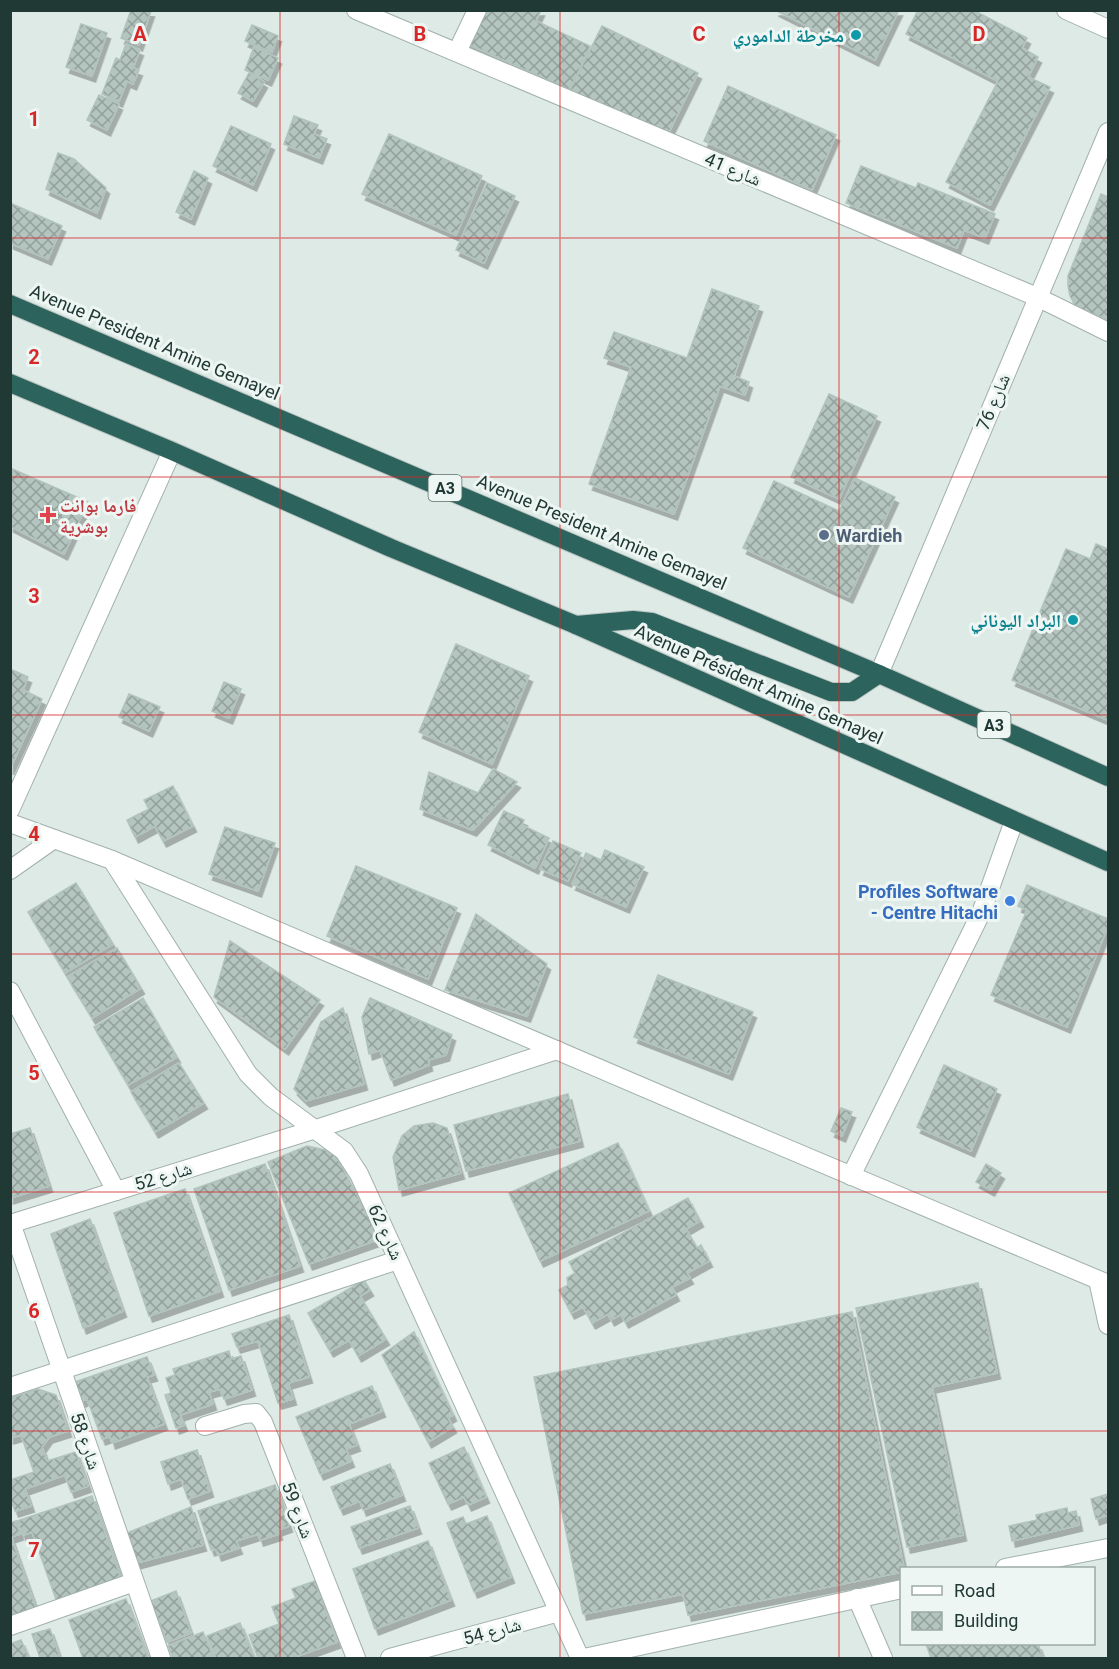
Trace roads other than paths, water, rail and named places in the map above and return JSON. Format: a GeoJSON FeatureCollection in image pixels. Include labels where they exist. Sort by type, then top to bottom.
{"type":"FeatureCollection","features":[{"type":"Feature","properties":{"kind":"highway","name":"Avenue President Amine Gemayel"},"geometry":{"type":"LineString","coordinates":[[10,303],[879,674],[1108,777]]}},
{"type":"Feature","properties":{"kind":"highway"},"geometry":{"type":"LineString","coordinates":[[10,383],[172,450]]}},
{"type":"Feature","properties":{"kind":"highway","name":"Avenue Président Amine Gemayel"},"geometry":{"type":"LineString","coordinates":[[172,450],[1108,862]]}},
{"type":"Feature","properties":{"kind":"highway"},"geometry":{"type":"LineString","coordinates":[[576,626],[633,620],[652,622],[831,692],[852,692],[879,674]]}},
{"type":"Feature","properties":{"kind":"street","name":"شارع 41"},"geometry":{"type":"LineString","coordinates":[[356,10],[1037,297],[1108,332]]}},
{"type":"Feature","properties":{"kind":"street"},"geometry":{"type":"LineString","coordinates":[[457,52],[477,10]]}},
{"type":"Feature","properties":{"kind":"street"},"geometry":{"type":"LineString","coordinates":[[1066,10],[1108,29]]}},
{"type":"Feature","properties":{"kind":"street","name":"شارع 76"},"geometry":{"type":"LineString","coordinates":[[879,674],[1037,297],[1106,142]]}},
{"type":"Feature","properties":{"kind":"street"},"geometry":{"type":"LineString","coordinates":[[10,810],[172,450]]}},
{"type":"Feature","properties":{"kind":"street"},"geometry":{"type":"LineString","coordinates":[[851,1176],[981,913],[1014,821]]}},
{"type":"Feature","properties":{"kind":"street"},"geometry":{"type":"LineString","coordinates":[[10,823],[112,860],[1103,1282],[1108,1325]]}},
{"type":"Feature","properties":{"kind":"street"},"geometry":{"type":"LineString","coordinates":[[10,870],[54,839]]}},
{"type":"Feature","properties":{"kind":"street","name":"شارع 62"},"geometry":{"type":"LineString","coordinates":[[112,860],[248,1074],[271,1097],[344,1152],[359,1174],[582,1659]]}},
{"type":"Feature","properties":{"kind":"street"},"geometry":{"type":"LineString","coordinates":[[10,991],[116,1191]]}},
{"type":"Feature","properties":{"kind":"street","name":"شارع 52"},"geometry":{"type":"LineString","coordinates":[[11,1223],[316,1129],[556,1050]]}},
{"type":"Feature","properties":{"kind":"street","name":"شارع 58"},"geometry":{"type":"LineString","coordinates":[[11,1223],[161,1659]]}},
{"type":"Feature","properties":{"kind":"street"},"geometry":{"type":"LineString","coordinates":[[10,1387],[398,1260]]}},
{"type":"Feature","properties":{"kind":"street","name":"شارع 59"},"geometry":{"type":"LineString","coordinates":[[205,1426],[244,1414],[256,1413],[263,1422],[356,1659]]}},
{"type":"Feature","properties":{"kind":"street"},"geometry":{"type":"LineString","coordinates":[[1015,1567],[1108,1548]]}},
{"type":"Feature","properties":{"kind":"street"},"geometry":{"type":"LineString","coordinates":[[10,1626],[134,1582]]}},
{"type":"Feature","properties":{"kind":"street"},"geometry":{"type":"LineString","coordinates":[[582,1659],[900,1589]]}},
{"type":"Feature","properties":{"kind":"street"},"geometry":{"type":"LineString","coordinates":[[857,1598],[883,1659]]}},
{"type":"Feature","properties":{"kind":"street","name":"شارع 54"},"geometry":{"type":"LineString","coordinates":[[390,1659],[559,1612]]}},
{"type":"Feature","properties":{"kind":"place","name":"مخرطة الداموري"},"geometry":{"type":"Point","coordinates":[856,35]}},
{"type":"Feature","properties":{"kind":"place","name":"فارما بوانت بوشرية"},"geometry":{"type":"Point","coordinates":[48,515]}},
{"type":"Feature","properties":{"kind":"place","name":"Wardieh"},"geometry":{"type":"Point","coordinates":[824,535]}},
{"type":"Feature","properties":{"kind":"place","name":"البراد اليوناني"},"geometry":{"type":"Point","coordinates":[1073,620]}},
{"type":"Feature","properties":{"kind":"place","name":"Profiles Software - Centre Hitachi"},"geometry":{"type":"Point","coordinates":[1010,901]}}]}
